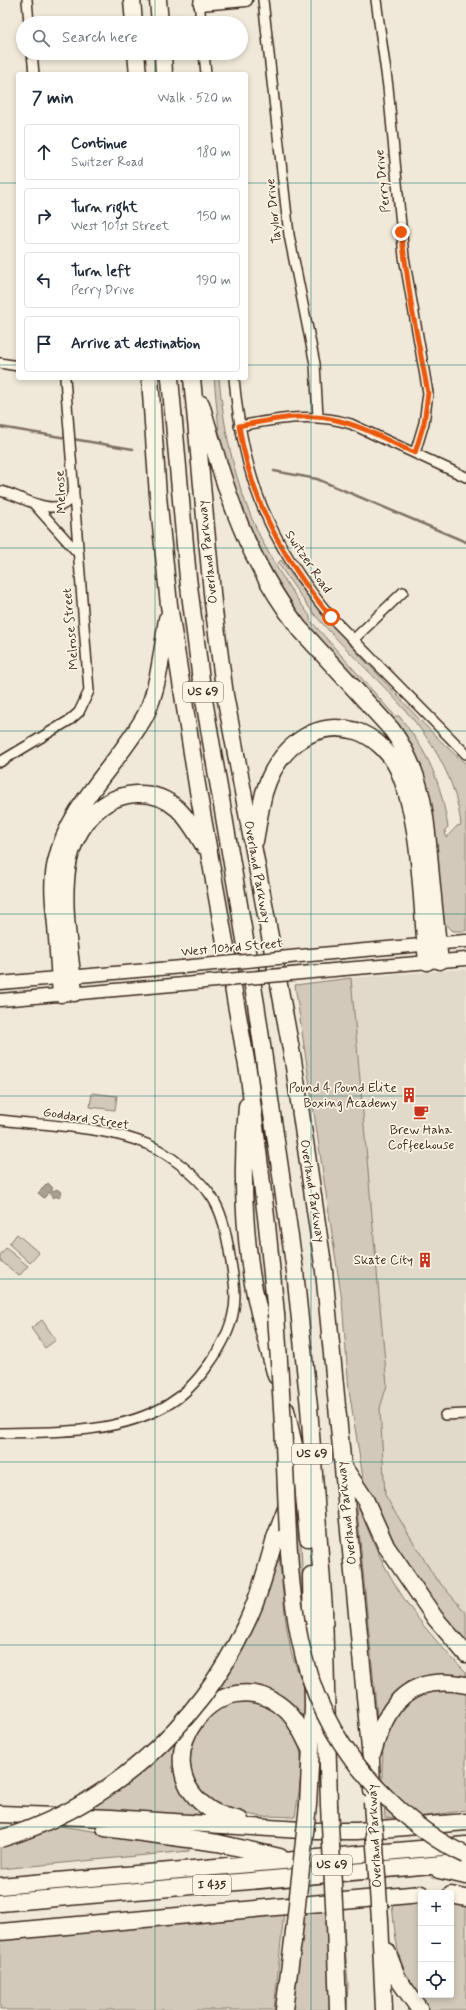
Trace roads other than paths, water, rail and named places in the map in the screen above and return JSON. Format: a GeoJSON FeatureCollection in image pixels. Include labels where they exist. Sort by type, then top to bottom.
{"type":"FeatureCollection","features":[{"type":"Feature","properties":{"kind":"highway"},"geometry":{"type":"LineString","coordinates":[[132,0],[133,16]]}},
{"type":"Feature","properties":{"kind":"highway"},"geometry":{"type":"LineString","coordinates":[[158,0],[159,16]]}},
{"type":"Feature","properties":{"kind":"highway"},"geometry":{"type":"LineString","coordinates":[[137,60],[138,72]]}},
{"type":"Feature","properties":{"kind":"highway"},"geometry":{"type":"LineString","coordinates":[[163,60],[164,72]]}},
{"type":"Feature","properties":{"kind":"highway"},"geometry":{"type":"LineString","coordinates":[[150,380],[158,496],[169,605],[197,785],[249,1077],[264,1201],[276,1314],[290,1584],[296,1627],[308,1674],[317,1698],[330,1723],[359,1767],[398,1810],[427,1832],[466,1855]]}},
{"type":"Feature","properties":{"kind":"highway","name":"Overland Parkway"},"geometry":{"type":"LineString","coordinates":[[170,380],[188,578],[202,688],[256,1004],[295,1271],[309,1407],[324,1609],[329,1805],[338,1972],[338,2010]]}},
{"type":"Feature","properties":{"kind":"highway","name":"Overland Parkway"},"geometry":{"type":"LineString","coordinates":[[193,380],[216,632],[225,695],[292,1060],[324,1271],[371,1759],[372,1802],[382,1939],[384,2010]]}},
{"type":"Feature","properties":{"kind":"highway"},"geometry":{"type":"LineString","coordinates":[[194,380],[226,489],[241,532],[261,571],[286,611],[299,628],[381,716],[401,743],[409,757],[418,781],[424,806],[432,945]]}},
{"type":"Feature","properties":{"kind":"highway"},"geometry":{"type":"LineString","coordinates":[[68,994],[53,887],[56,860],[72,819],[134,734],[146,714],[159,670],[169,605]]}},
{"type":"Feature","properties":{"kind":"highway"},"geometry":{"type":"LineString","coordinates":[[253,850],[264,793],[277,764],[290,747],[304,736],[324,729],[341,728],[366,735],[374,740],[392,759],[400,772],[406,790],[415,825],[434,962]]}},
{"type":"Feature","properties":{"kind":"highway"},"geometry":{"type":"LineString","coordinates":[[66,977],[67,869],[73,848],[84,825],[100,807],[119,797],[128,795],[144,794],[164,800],[188,818],[209,854]]}},
{"type":"Feature","properties":{"kind":"highway"},"geometry":{"type":"LineString","coordinates":[[249,1077],[244,1138],[246,1210],[250,1265],[260,1316],[294,1441],[303,1485],[312,1598],[311,1752],[308,1805],[285,2010]]}},
{"type":"Feature","properties":{"kind":"highway"},"geometry":{"type":"LineString","coordinates":[[342,1464],[366,1499],[386,1546],[435,1618],[466,1654]]}},
{"type":"Feature","properties":{"kind":"highway"},"geometry":{"type":"LineString","coordinates":[[0,1839],[41,1825],[67,1812],[104,1790],[155,1750],[192,1711],[221,1671],[246,1624],[258,1595],[287,1506]]}},
{"type":"Feature","properties":{"kind":"highway"},"geometry":{"type":"LineString","coordinates":[[371,1759],[385,1717],[402,1697],[410,1691],[430,1683],[450,1682],[466,1684]]}},
{"type":"Feature","properties":{"kind":"highway"},"geometry":{"type":"LineString","coordinates":[[275,1828],[224,1816],[212,1810],[196,1796],[186,1779],[182,1758],[185,1737],[201,1712],[216,1702],[236,1695],[256,1695],[273,1702],[287,1711],[295,1720],[311,1752]]}},
{"type":"Feature","properties":{"kind":"highway"},"geometry":{"type":"LineString","coordinates":[[0,1814],[317,1831],[357,1831],[466,1822]]}},
{"type":"Feature","properties":{"kind":"highway"},"geometry":{"type":"LineString","coordinates":[[443,1824],[466,1815]]}},
{"type":"Feature","properties":{"kind":"highway"},"geometry":{"type":"LineString","coordinates":[[45,1816],[105,1828],[218,1843],[295,1860]]}},
{"type":"Feature","properties":{"kind":"highway","name":"I 435"},"geometry":{"type":"LineString","coordinates":[[0,1886],[466,1845]]}},
{"type":"Feature","properties":{"kind":"highway","name":"I 435"},"geometry":{"type":"LineString","coordinates":[[0,1904],[466,1862]]}},
{"type":"Feature","properties":{"kind":"highway"},"geometry":{"type":"LineString","coordinates":[[424,1866],[466,1876]]}},
{"type":"Feature","properties":{"kind":"highway"},"geometry":{"type":"LineString","coordinates":[[0,1932],[418,1894]]}},
{"type":"Feature","properties":{"kind":"highway"},"geometry":{"type":"LineString","coordinates":[[454,1895],[466,1898]]}},
{"type":"Feature","properties":{"kind":"highway"},"geometry":{"type":"LineString","coordinates":[[382,1939],[398,1979],[420,2010]]}},
{"type":"Feature","properties":{"kind":"highway"},"geometry":{"type":"LineString","coordinates":[[333,2010],[338,1972]]}},
{"type":"Feature","properties":{"kind":"main road"},"geometry":{"type":"LineString","coordinates":[[199,2],[246,0]]}},
{"type":"Feature","properties":{"kind":"main road","name":"West 103rd Street"},"geometry":{"type":"LineString","coordinates":[[0,983],[466,941]]}},
{"type":"Feature","properties":{"kind":"main road"},"geometry":{"type":"LineString","coordinates":[[0,1000],[466,959]]}},
{"type":"Feature","properties":{"kind":"street"},"geometry":{"type":"LineString","coordinates":[[27,0],[28,16]]}},
{"type":"Feature","properties":{"kind":"street","name":"Taylor Drive"},"geometry":{"type":"LineString","coordinates":[[263,0],[289,235],[315,364],[318,417]]}},
{"type":"Feature","properties":{"kind":"street","name":"Perry Drive"},"geometry":{"type":"LineString","coordinates":[[376,0],[388,87],[404,257],[428,393],[424,423],[415,453]]}},
{"type":"Feature","properties":{"kind":"street"},"geometry":{"type":"LineString","coordinates":[[199,2],[200,16]]}},
{"type":"Feature","properties":{"kind":"street"},"geometry":{"type":"LineString","coordinates":[[33,60],[34,72]]}},
{"type":"Feature","properties":{"kind":"street"},"geometry":{"type":"LineString","coordinates":[[205,60],[206,72]]}},
{"type":"Feature","properties":{"kind":"street"},"geometry":{"type":"LineString","coordinates":[[0,364],[16,366]]}},
{"type":"Feature","properties":{"kind":"street","name":"Melrose"},"geometry":{"type":"LineString","coordinates":[[65,380],[74,488],[77,552]]}},
{"type":"Feature","properties":{"kind":"street","name":"Switzer Road"},"geometry":{"type":"LineString","coordinates":[[234,380],[239,426],[246,461],[254,488],[274,535],[288,560],[311,593],[353,640],[466,754]]}},
{"type":"Feature","properties":{"kind":"street"},"geometry":{"type":"LineString","coordinates":[[239,426],[295,417],[335,419],[351,424],[466,477]]}},
{"type":"Feature","properties":{"kind":"street"},"geometry":{"type":"LineString","coordinates":[[0,491],[11,492],[34,504],[48,507],[60,505],[68,501],[74,488]]}},
{"type":"Feature","properties":{"kind":"street"},"geometry":{"type":"LineString","coordinates":[[34,504],[77,552]]}},
{"type":"Feature","properties":{"kind":"street","name":"Melrose Street"},"geometry":{"type":"LineString","coordinates":[[0,762],[70,720],[79,712],[85,703],[89,691],[77,552]]}},
{"type":"Feature","properties":{"kind":"street"},"geometry":{"type":"LineString","coordinates":[[353,640],[403,592]]}},
{"type":"Feature","properties":{"kind":"street","name":"Goddard Street"},"geometry":{"type":"LineString","coordinates":[[0,1120],[80,1130],[131,1139],[150,1146],[186,1169],[209,1192],[221,1215],[234,1279],[233,1313],[228,1332],[211,1362],[195,1382],[170,1403],[122,1423],[71,1432],[0,1433]]}},
{"type":"Feature","properties":{"kind":"street"},"geometry":{"type":"LineString","coordinates":[[445,1416],[466,1414]]}},
{"type":"Feature","properties":{"kind":"waterway"},"geometry":{"type":"LineString","coordinates":[[0,427],[133,449]]}},
{"type":"Feature","properties":{"kind":"waterway"},"geometry":{"type":"LineString","coordinates":[[274,471],[317,479],[466,542]]}},
{"type":"Feature","properties":{"kind":"place","name":"Pound 4 Pound Elite Boxing Academy"},"geometry":{"type":"Point","coordinates":[409,1095]}},
{"type":"Feature","properties":{"kind":"place","name":"Brew Haha Coffeehouse"},"geometry":{"type":"Point","coordinates":[421,1112]}},
{"type":"Feature","properties":{"kind":"place","name":"Skate City"},"geometry":{"type":"Point","coordinates":[425,1260]}}]}
